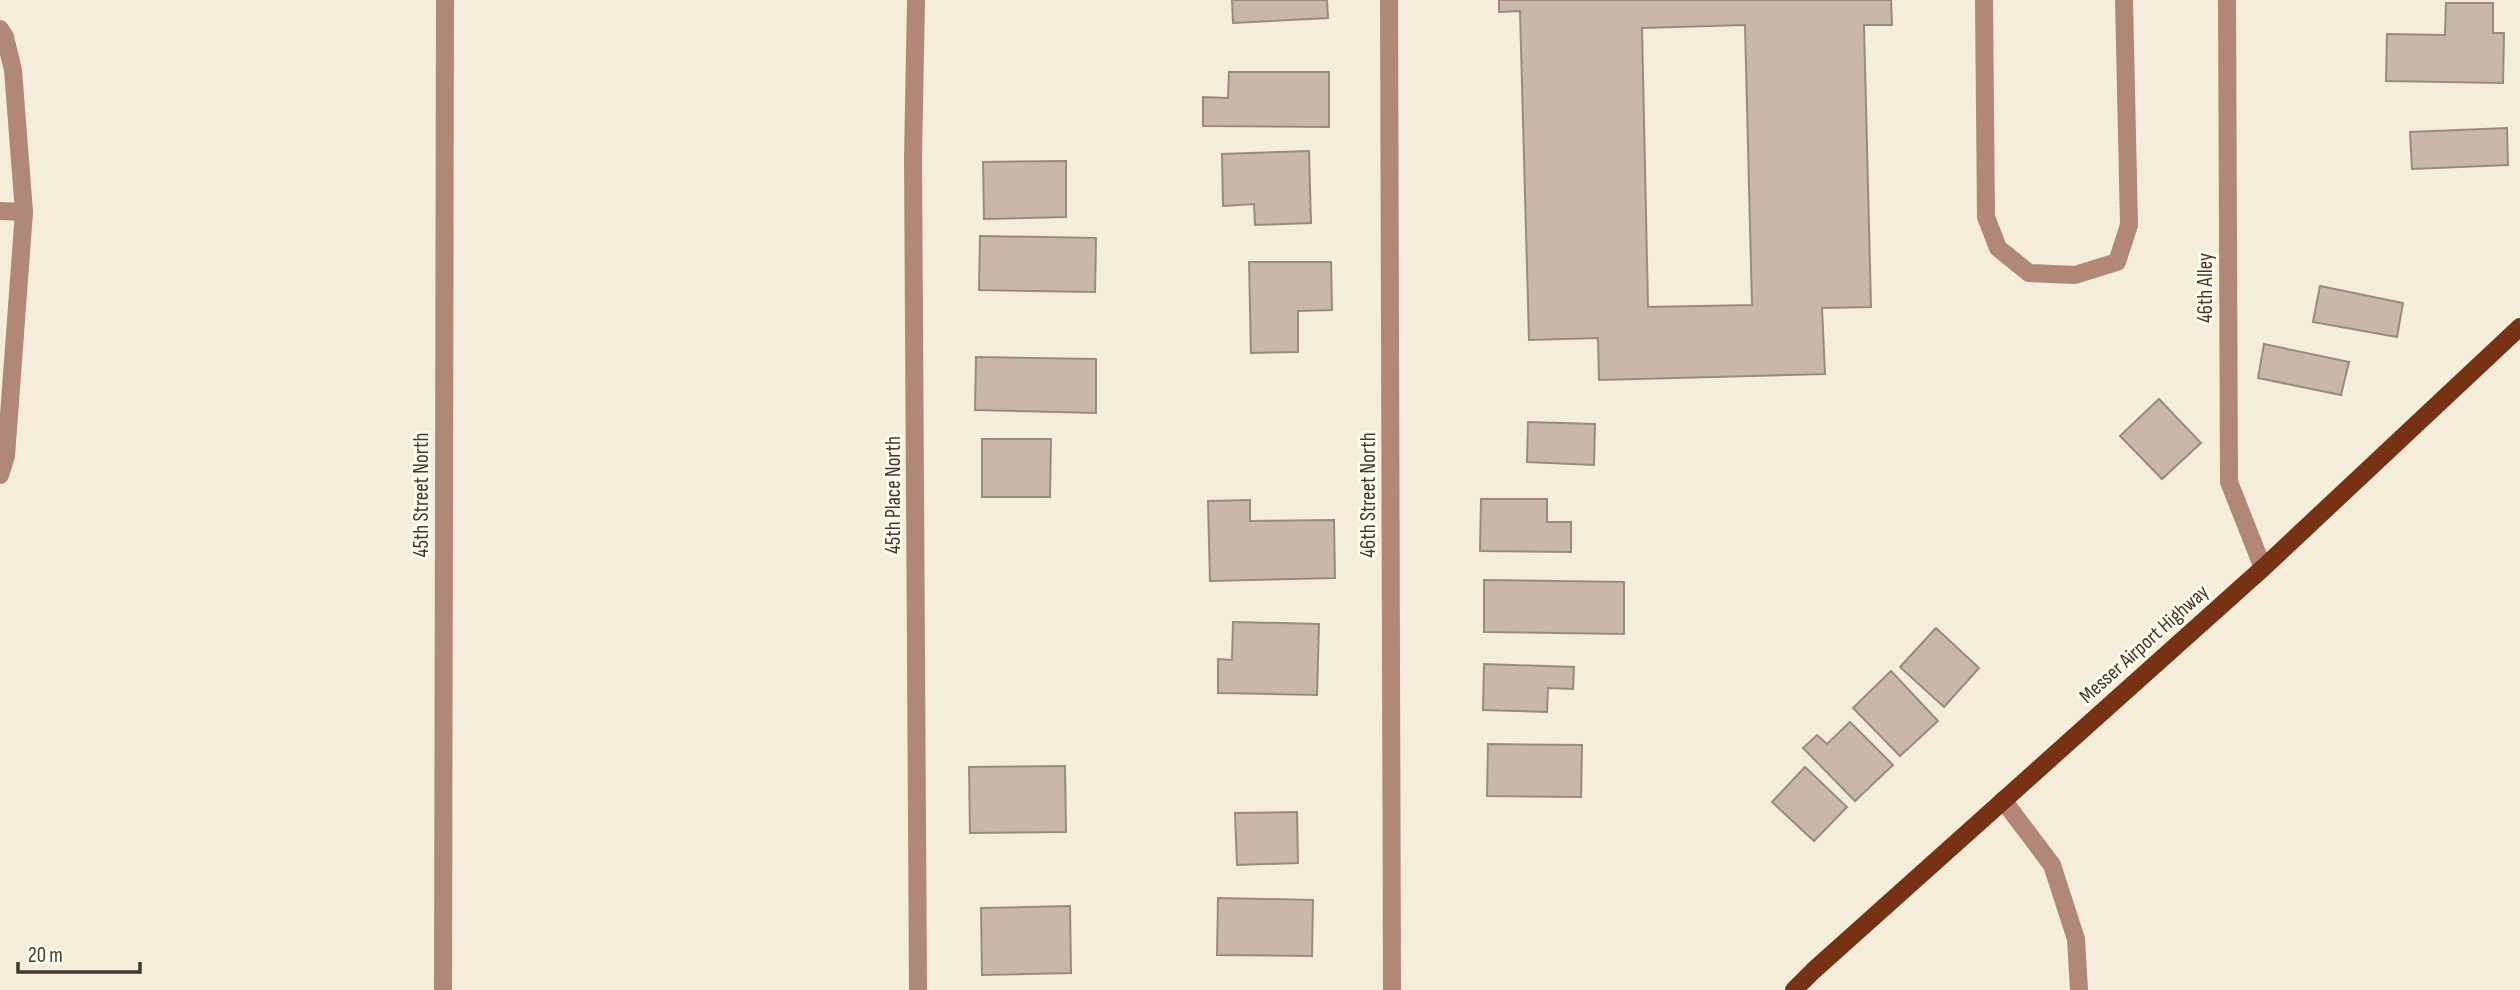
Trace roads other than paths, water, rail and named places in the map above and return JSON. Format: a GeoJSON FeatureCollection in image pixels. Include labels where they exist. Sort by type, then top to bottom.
{"type":"FeatureCollection","features":[{"type":"Feature","properties":{"kind":"main road","name":"Messer Airport Highway"},"geometry":{"type":"LineString","coordinates":[[1794,990],[2263,568],[2520,327]]}},
{"type":"Feature","properties":{"kind":"street","name":"45th Street North"},"geometry":{"type":"LineString","coordinates":[[443,990],[445,0]]}},
{"type":"Feature","properties":{"kind":"street","name":"45th Place North"},"geometry":{"type":"LineString","coordinates":[[916,0],[914,171],[918,990]]}},
{"type":"Feature","properties":{"kind":"street","name":"46th Street North"},"geometry":{"type":"LineString","coordinates":[[1389,0],[1392,990]]}},
{"type":"Feature","properties":{"kind":"street"},"geometry":{"type":"LineString","coordinates":[[1984,0],[1986,216],[1998,248],[2029,273],[2075,275],[2117,262],[2129,225],[2124,0]]}},
{"type":"Feature","properties":{"kind":"street","name":"46th Alley"},"geometry":{"type":"LineString","coordinates":[[2227,0],[2229,482],[2263,568]]}},
{"type":"Feature","properties":{"kind":"street"},"geometry":{"type":"LineString","coordinates":[[0,29],[5,37],[13,70],[24,212],[6,456],[0,475]]}},
{"type":"Feature","properties":{"kind":"street"},"geometry":{"type":"LineString","coordinates":[[0,211],[24,212]]}},
{"type":"Feature","properties":{"kind":"street"},"geometry":{"type":"LineString","coordinates":[[2003,800],[2052,865],[2076,939],[2079,990]]}}]}
